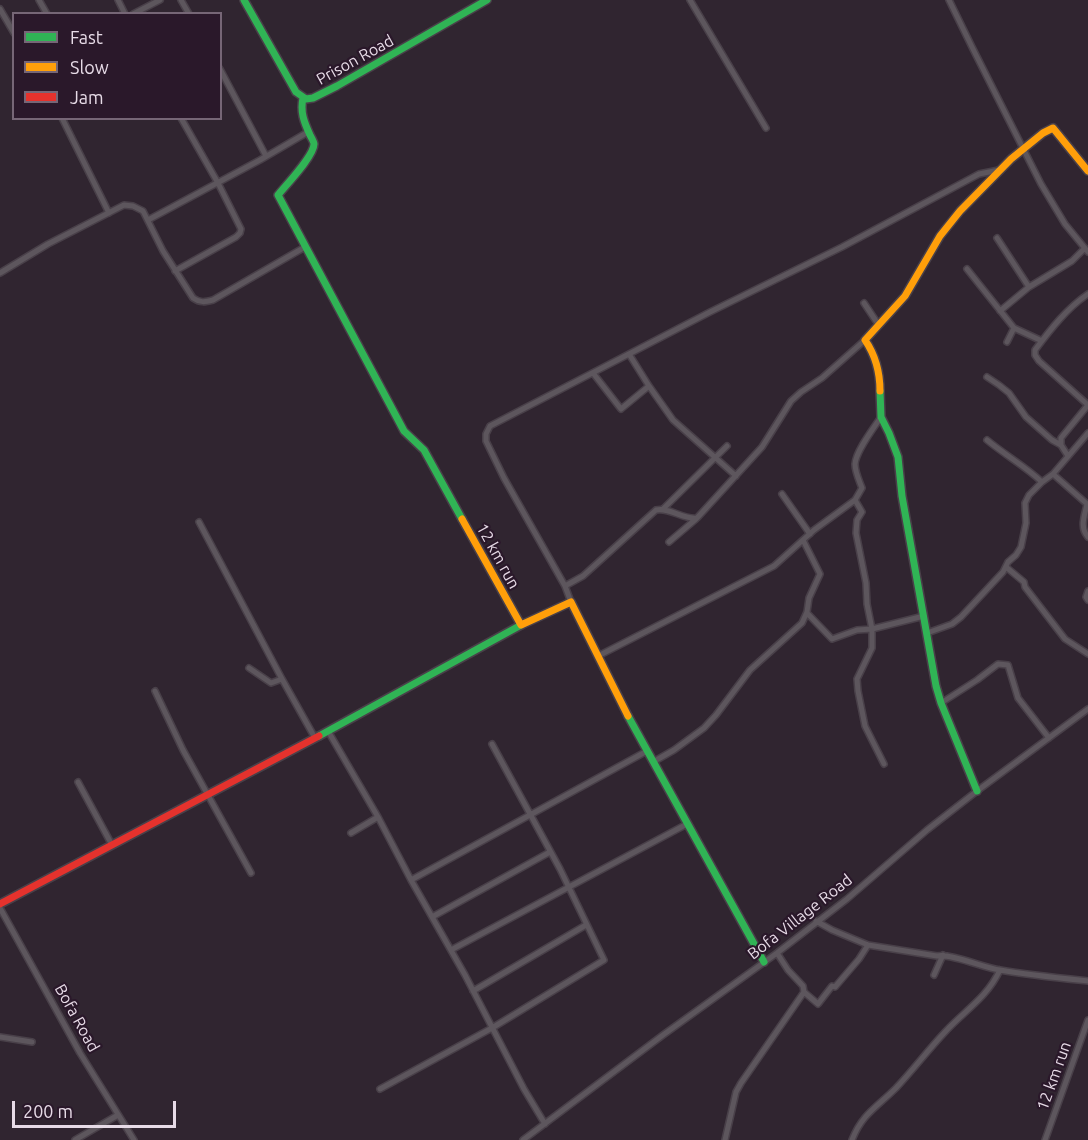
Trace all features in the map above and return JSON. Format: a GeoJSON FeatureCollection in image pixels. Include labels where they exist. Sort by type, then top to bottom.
{"type":"FeatureCollection","features":[{"type":"Feature","properties":{"kind":"street"},"geometry":{"type":"LineString","coordinates":[[137,12],[160,0]]}},
{"type":"Feature","properties":{"kind":"street","name":"Prison Road"},"geometry":{"type":"LineString","coordinates":[[244,0],[296,92],[303,98],[313,98],[337,86],[487,0]]}},
{"type":"Feature","properties":{"kind":"street"},"geometry":{"type":"LineString","coordinates":[[690,0],[766,128]]}},
{"type":"Feature","properties":{"kind":"street"},"geometry":{"type":"LineString","coordinates":[[950,0],[1041,184],[1065,224],[1086,250],[1029,287],[1000,310]]}},
{"type":"Feature","properties":{"kind":"street"},"geometry":{"type":"LineString","coordinates":[[0,9],[12,30]]}},
{"type":"Feature","properties":{"kind":"street"},"geometry":{"type":"LineString","coordinates":[[222,73],[266,156]]}},
{"type":"Feature","properties":{"kind":"street","name":"12 km run"},"geometry":{"type":"LineString","coordinates":[[303,98],[301,113],[314,147],[278,195],[404,431],[423,450],[520,626]]}},
{"type":"Feature","properties":{"kind":"street"},"geometry":{"type":"LineString","coordinates":[[63,120],[109,213]]}},
{"type":"Feature","properties":{"kind":"street"},"geometry":{"type":"LineString","coordinates":[[175,271],[236,237],[241,229],[182,120]]}},
{"type":"Feature","properties":{"kind":"street"},"geometry":{"type":"LineString","coordinates":[[669,542],[697,518],[762,447],[791,401],[822,378],[865,340],[894,310],[907,293],[941,234],[980,189],[1024,149],[1053,128],[1088,171]]}},
{"type":"Feature","properties":{"kind":"street"},"geometry":{"type":"LineString","coordinates":[[148,220],[308,132]]}},
{"type":"Feature","properties":{"kind":"street"},"geometry":{"type":"LineString","coordinates":[[764,962],[647,751],[565,586],[504,478],[486,441],[486,434],[490,426],[710,312],[842,247],[979,174],[1001,170]]}},
{"type":"Feature","properties":{"kind":"street"},"geometry":{"type":"LineString","coordinates":[[0,273],[48,244],[124,205],[133,206],[142,211],[162,251],[192,298],[198,301],[213,300],[305,247]]}},
{"type":"Feature","properties":{"kind":"street"},"geometry":{"type":"LineString","coordinates":[[997,238],[1029,287]]}},
{"type":"Feature","properties":{"kind":"street"},"geometry":{"type":"LineString","coordinates":[[967,269],[1014,328],[1042,341]]}},
{"type":"Feature","properties":{"kind":"street"},"geometry":{"type":"LineString","coordinates":[[1068,456],[1061,445],[1060,438],[1088,405],[1050,371],[1035,355],[1035,350],[1077,302],[1088,294]]}},
{"type":"Feature","properties":{"kind":"street"},"geometry":{"type":"LineString","coordinates":[[864,303],[878,324]]}},
{"type":"Feature","properties":{"kind":"street"},"geometry":{"type":"LineString","coordinates":[[1007,342],[1014,328]]}},
{"type":"Feature","properties":{"kind":"street"},"geometry":{"type":"LineString","coordinates":[[865,340],[878,366],[881,417],[898,457],[902,496],[936,686],[977,790]]}},
{"type":"Feature","properties":{"kind":"street"},"geometry":{"type":"LineString","coordinates":[[629,354],[673,420],[736,476]]}},
{"type":"Feature","properties":{"kind":"street"},"geometry":{"type":"LineString","coordinates":[[593,373],[621,409],[649,386]]}},
{"type":"Feature","properties":{"kind":"street"},"geometry":{"type":"LineString","coordinates":[[987,377],[1004,389],[1026,417],[1061,445]]}},
{"type":"Feature","properties":{"kind":"street"},"geometry":{"type":"LineString","coordinates":[[598,656],[774,566],[810,534],[855,500],[862,488],[855,463],[881,417]]}},
{"type":"Feature","properties":{"kind":"street"},"geometry":{"type":"LineString","coordinates":[[927,633],[952,624],[961,617],[1006,567],[1021,547],[1026,523],[1025,503],[1029,495],[1053,474],[1088,433]]}},
{"type":"Feature","properties":{"kind":"street"},"geometry":{"type":"LineString","coordinates":[[987,440],[1027,468],[1042,482]]}},
{"type":"Feature","properties":{"kind":"street"},"geometry":{"type":"LineString","coordinates":[[663,509],[727,446]]}},
{"type":"Feature","properties":{"kind":"street"},"geometry":{"type":"LineString","coordinates":[[1053,474],[1087,504],[1082,523],[1088,537]]}},
{"type":"Feature","properties":{"kind":"street"},"geometry":{"type":"LineString","coordinates":[[782,494],[810,534]]}},
{"type":"Feature","properties":{"kind":"street"},"geometry":{"type":"LineString","coordinates":[[855,500],[862,512],[857,520],[856,533],[872,629],[872,648],[857,679],[858,691],[865,726],[884,764]]}},
{"type":"Feature","properties":{"kind":"street"},"geometry":{"type":"LineString","coordinates":[[565,586],[583,576],[656,510],[663,509],[691,519],[697,518]]}},
{"type":"Feature","properties":{"kind":"street"},"geometry":{"type":"LineString","coordinates":[[199,522],[315,738]]}},
{"type":"Feature","properties":{"kind":"street"},"geometry":{"type":"LineString","coordinates":[[653,762],[704,728],[716,716],[750,670],[802,623],[807,613],[809,598],[820,574],[803,540]]}},
{"type":"Feature","properties":{"kind":"street"},"geometry":{"type":"LineString","coordinates":[[1006,567],[1024,582],[1025,587],[1065,639],[1088,654]]}},
{"type":"Feature","properties":{"kind":"street"},"geometry":{"type":"LineString","coordinates":[[1088,591],[1086,597],[1088,600]]}},
{"type":"Feature","properties":{"kind":"street"},"geometry":{"type":"LineString","coordinates":[[0,906],[520,626],[571,602]]}},
{"type":"Feature","properties":{"kind":"street"},"geometry":{"type":"LineString","coordinates":[[807,613],[832,639],[856,630],[872,629],[924,616]]}},
{"type":"Feature","properties":{"kind":"street"},"geometry":{"type":"LineString","coordinates":[[941,703],[998,664],[1008,665],[1018,698],[1049,738]]}},
{"type":"Feature","properties":{"kind":"street"},"geometry":{"type":"LineString","coordinates":[[249,668],[271,683],[282,679]]}},
{"type":"Feature","properties":{"kind":"street"},"geometry":{"type":"LineString","coordinates":[[155,691],[183,750],[251,873]]}},
{"type":"Feature","properties":{"kind":"street","name":"Bofa Village Road"},"geometry":{"type":"LineString","coordinates":[[523,1140],[777,953],[977,790],[1088,709]]}},
{"type":"Feature","properties":{"kind":"street"},"geometry":{"type":"LineString","coordinates":[[328,731],[378,817],[545,1124]]}},
{"type":"Feature","properties":{"kind":"street"},"geometry":{"type":"LineString","coordinates":[[380,1089],[492,1028],[604,960],[492,744]]}},
{"type":"Feature","properties":{"kind":"street"},"geometry":{"type":"LineString","coordinates":[[411,880],[647,751]]}},
{"type":"Feature","properties":{"kind":"street"},"geometry":{"type":"LineString","coordinates":[[78,782],[112,845]]}},
{"type":"Feature","properties":{"kind":"street"},"geometry":{"type":"LineString","coordinates":[[351,833],[378,817]]}},
{"type":"Feature","properties":{"kind":"street"},"geometry":{"type":"LineString","coordinates":[[451,950],[687,824]]}},
{"type":"Feature","properties":{"kind":"street"},"geometry":{"type":"LineString","coordinates":[[432,918],[550,852]]}},
{"type":"Feature","properties":{"kind":"street","name":"Bofa Road"},"geometry":{"type":"LineString","coordinates":[[0,906],[80,1053],[134,1140]]}},
{"type":"Feature","properties":{"kind":"street"},"geometry":{"type":"LineString","coordinates":[[816,921],[868,945],[943,955],[1000,970],[1088,981]]}},
{"type":"Feature","properties":{"kind":"street"},"geometry":{"type":"LineString","coordinates":[[473,991],[586,925]]}},
{"type":"Feature","properties":{"kind":"street"},"geometry":{"type":"LineString","coordinates":[[777,953],[788,970],[803,986],[804,992],[818,1004],[859,959],[868,945]]}},
{"type":"Feature","properties":{"kind":"street"},"geometry":{"type":"LineString","coordinates":[[934,975],[943,955]]}},
{"type":"Feature","properties":{"kind":"street"},"geometry":{"type":"LineString","coordinates":[[852,1140],[866,1115],[900,1083],[951,1026],[978,1002],[1000,970]]}},
{"type":"Feature","properties":{"kind":"street"},"geometry":{"type":"LineString","coordinates":[[724,1140],[736,1092],[804,992]]}},
{"type":"Feature","properties":{"kind":"street","name":"12 km run"},"geometry":{"type":"LineString","coordinates":[[1046,1140],[1088,1020]]}},
{"type":"Feature","properties":{"kind":"street"},"geometry":{"type":"LineString","coordinates":[[0,1037],[32,1042]]}},
{"type":"Feature","properties":{"kind":"street"},"geometry":{"type":"LineString","coordinates":[[75,1140],[118,1115]]}},
{"type":"Feature","properties":{"kind":"traffic: fast"},"geometry":{"type":"LineString","coordinates":[[244,0],[296,92],[306,99],[337,86],[487,0]]}},
{"type":"Feature","properties":{"kind":"traffic: fast"},"geometry":{"type":"LineString","coordinates":[[303,98],[303,117],[314,143],[313,149],[305,163],[278,195],[404,431],[424,450],[462,519]]}},
{"type":"Feature","properties":{"kind":"traffic: fast"},"geometry":{"type":"LineString","coordinates":[[880,391],[881,417],[898,457],[902,496],[936,686],[977,791]]}},
{"type":"Feature","properties":{"kind":"traffic: fast"},"geometry":{"type":"LineString","coordinates":[[319,736],[521,625]]}},
{"type":"Feature","properties":{"kind":"traffic: fast"},"geometry":{"type":"LineString","coordinates":[[628,716],[764,962]]}},
{"type":"Feature","properties":{"kind":"traffic: slow"},"geometry":{"type":"LineString","coordinates":[[880,391],[877,364],[865,340],[905,296],[940,236],[960,211],[1011,159],[1043,133],[1053,128],[1088,171]]}},
{"type":"Feature","properties":{"kind":"traffic: slow"},"geometry":{"type":"LineString","coordinates":[[462,519],[521,625],[571,602],[628,716]]}},
{"type":"Feature","properties":{"kind":"traffic: jam"},"geometry":{"type":"LineString","coordinates":[[0,904],[319,736]]}}]}
